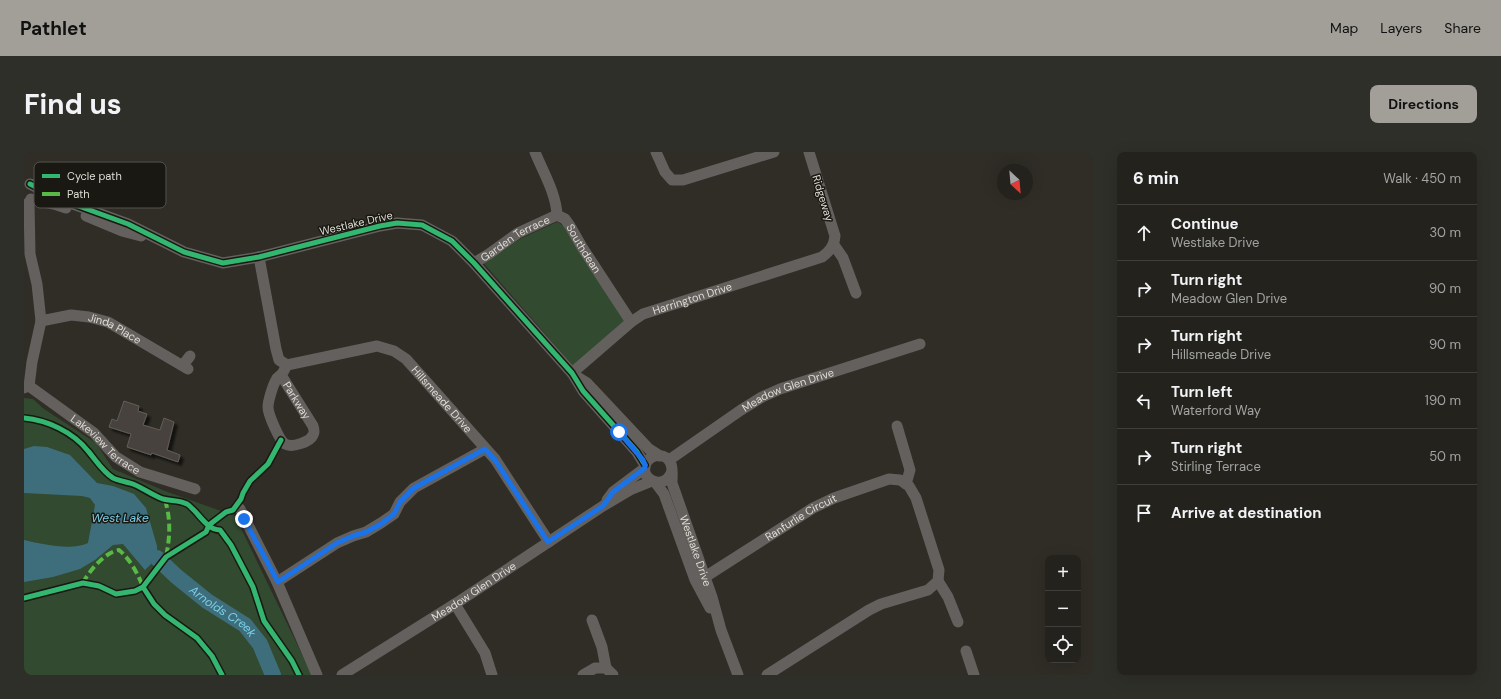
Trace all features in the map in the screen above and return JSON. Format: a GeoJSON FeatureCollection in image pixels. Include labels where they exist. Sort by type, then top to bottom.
{"type":"FeatureCollection","features":[{"type":"Feature","properties":{"kind":"street","name":"Southdean"},"geometry":{"type":"LineString","coordinates":[[535,152],[557,204],[557,215],[565,219],[570,226],[589,259],[631,322]]}},
{"type":"Feature","properties":{"kind":"street"},"geometry":{"type":"LineString","coordinates":[[656,152],[665,172],[672,180],[683,180],[774,152]]}},
{"type":"Feature","properties":{"kind":"street","name":"Ridgeway"},"geometry":{"type":"LineString","coordinates":[[809,152],[835,236],[831,248],[844,258],[856,293]]}},
{"type":"Feature","properties":{"kind":"street"},"geometry":{"type":"LineString","coordinates":[[26,180],[33,192],[28,202],[30,254],[37,284],[41,321],[27,387]]}},
{"type":"Feature","properties":{"kind":"street","name":"Westlake Drive"},"geometry":{"type":"LineString","coordinates":[[64,208],[122,231],[161,240]]}},
{"type":"Feature","properties":{"kind":"street","name":"Westlake Drive"},"geometry":{"type":"LineString","coordinates":[[84,208],[128,224],[184,252],[223,263],[260,257],[397,223],[422,225],[452,241],[474,263],[572,373],[583,391],[637,452],[645,466],[646,476],[654,482],[664,494],[695,580],[721,630]]}},
{"type":"Feature","properties":{"kind":"street","name":"Garden Terrace"},"geometry":{"type":"LineString","coordinates":[[474,263],[518,234],[557,215]]}},
{"type":"Feature","properties":{"kind":"street"},"geometry":{"type":"LineString","coordinates":[[24,225],[30,240]]}},
{"type":"Feature","properties":{"kind":"street","name":"Harrington Drive"},"geometry":{"type":"LineString","coordinates":[[572,373],[631,322],[643,314],[822,257],[831,248]]}},
{"type":"Feature","properties":{"kind":"street","name":"Parkway"},"geometry":{"type":"LineString","coordinates":[[260,257],[279,360],[313,426],[314,431],[313,436],[308,440],[289,445],[284,444],[281,440],[269,414],[268,407],[276,379],[284,370]]}},
{"type":"Feature","properties":{"kind":"street","name":"Jinda Place"},"geometry":{"type":"LineString","coordinates":[[41,321],[70,315],[89,316],[108,322],[185,367],[190,356]]}},
{"type":"Feature","properties":{"kind":"street","name":"Meadow Glen Drive"},"geometry":{"type":"LineString","coordinates":[[667,462],[762,397],[780,389],[920,344]]}},
{"type":"Feature","properties":{"kind":"street","name":"Hillsmeade Drive"},"geometry":{"type":"LineString","coordinates":[[284,370],[377,346],[394,351],[406,359],[495,460],[548,542]]}},
{"type":"Feature","properties":{"kind":"street","name":"Westlake Drive"},"geometry":{"type":"LineString","coordinates":[[572,373],[587,383],[649,449],[667,462],[672,483],[712,597],[721,630],[738,675]]}},
{"type":"Feature","properties":{"kind":"street","name":"Lakeview Terrace"},"geometry":{"type":"LineString","coordinates":[[27,387],[94,433],[116,457],[131,468],[195,489]]}},
{"type":"Feature","properties":{"kind":"street"},"geometry":{"type":"LineString","coordinates":[[897,426],[910,470],[906,484],[909,486],[916,498],[939,570],[938,581],[948,597],[958,622]]}},
{"type":"Feature","properties":{"kind":"street"},"geometry":{"type":"LineString","coordinates":[[278,582],[337,543],[366,532],[381,524],[394,514],[400,502],[414,488],[485,449]]}},
{"type":"Feature","properties":{"kind":"street","name":"Meadow Glen Drive"},"geometry":{"type":"LineString","coordinates":[[603,506],[613,492],[645,466],[653,457],[667,462]]}},
{"type":"Feature","properties":{"kind":"street","name":"Meadow Glen Drive"},"geometry":{"type":"LineString","coordinates":[[342,675],[454,604],[603,506],[630,490],[654,482],[664,482],[671,475],[667,462]]}},
{"type":"Feature","properties":{"kind":"street","name":"Ranfurlie Circuit"},"geometry":{"type":"LineString","coordinates":[[705,577],[814,508],[834,498],[890,479],[900,480],[906,484]]}},
{"type":"Feature","properties":{"kind":"street"},"geometry":{"type":"LineString","coordinates":[[240,510],[278,582],[317,675]]}},
{"type":"Feature","properties":{"kind":"street"},"geometry":{"type":"LineString","coordinates":[[767,675],[869,610],[880,604],[928,590],[938,581]]}},
{"type":"Feature","properties":{"kind":"street"},"geometry":{"type":"LineString","coordinates":[[454,604],[484,653],[492,675]]}},
{"type":"Feature","properties":{"kind":"street"},"geometry":{"type":"LineString","coordinates":[[583,675],[595,668],[609,671],[592,620]]}},
{"type":"Feature","properties":{"kind":"street"},"geometry":{"type":"LineString","coordinates":[[966,651],[974,675]]}},
{"type":"Feature","properties":{"kind":"green space"},"geometry":{"type":"Polygon","coordinates":[[[557,222],[564,226],[624,321],[573,366],[480,259],[489,260],[520,239],[557,222]]]}},
{"type":"Feature","properties":{"kind":"green space"},"geometry":{"type":"Polygon","coordinates":[[[24,398],[33,399],[44,409],[96,443],[113,469],[165,491],[235,516],[312,675],[24,675],[24,398]]]}},
{"type":"Feature","properties":{"kind":"water","name":"West Lake"},"geometry":{"type":"Polygon","coordinates":[[[34,446],[47,447],[70,455],[97,483],[113,486],[134,494],[146,508],[157,546],[157,558],[145,570],[123,544],[113,545],[95,560],[80,569],[53,577],[24,582],[24,540],[65,547],[88,543],[95,505],[90,498],[82,496],[24,493],[24,449],[34,446]]]}},
{"type":"Feature","properties":{"kind":"building"},"geometry":{"type":"Polygon","coordinates":[[[124,401],[139,406],[138,411],[147,414],[143,425],[160,430],[164,418],[174,422],[167,450],[180,455],[178,462],[152,453],[151,455],[127,447],[131,434],[109,427],[112,419],[117,421],[124,401]]]}},
{"type":"Feature","properties":{"kind":"waterway","name":"Arnolds Creek"},"geometry":{"type":"LineString","coordinates":[[157,558],[176,576],[207,601],[245,625],[260,644],[273,675]]}},
{"type":"Feature","properties":{"kind":"marked path"},"geometry":{"type":"LineString","coordinates":[[165,500],[169,528],[166,557]]}},
{"type":"Feature","properties":{"kind":"marked path"},"geometry":{"type":"LineString","coordinates":[[83,583],[89,573],[103,558],[108,554],[119,550],[133,567],[143,587]]}},
{"type":"Feature","properties":{"kind":"cycle path"},"geometry":{"type":"LineString","coordinates":[[30,184],[34,186]]}},
{"type":"Feature","properties":{"kind":"cycle path"},"geometry":{"type":"LineString","coordinates":[[84,208],[128,224],[184,252],[223,263],[259,257],[380,226],[397,223],[422,225],[452,241],[474,263],[572,373],[583,391],[637,452],[645,465]]}},
{"type":"Feature","properties":{"kind":"cycle path"},"geometry":{"type":"LineString","coordinates":[[24,418],[42,421],[59,428],[82,444],[103,469],[113,478],[133,484],[163,499],[187,504],[206,524],[220,530],[231,545],[253,587],[264,621],[292,661],[299,675]]}},
{"type":"Feature","properties":{"kind":"cycle path"},"geometry":{"type":"LineString","coordinates":[[24,598],[83,583],[99,586],[116,594],[135,591],[143,587],[166,557],[206,532],[209,525],[226,512],[233,510],[241,499],[250,481],[268,464],[281,440]]}},
{"type":"Feature","properties":{"kind":"cycle path"},"geometry":{"type":"LineString","coordinates":[[143,587],[154,604],[165,615],[197,638],[212,656],[222,675]]}},
{"type":"Feature","properties":{"kind":"route"},"geometry":{"type":"LineString","coordinates":[[244,519],[278,582],[337,543],[366,532],[381,524],[394,514],[400,502],[414,488],[485,449],[495,460],[548,542],[603,506],[620,485],[645,468],[643,460],[619,432]]}}]}
